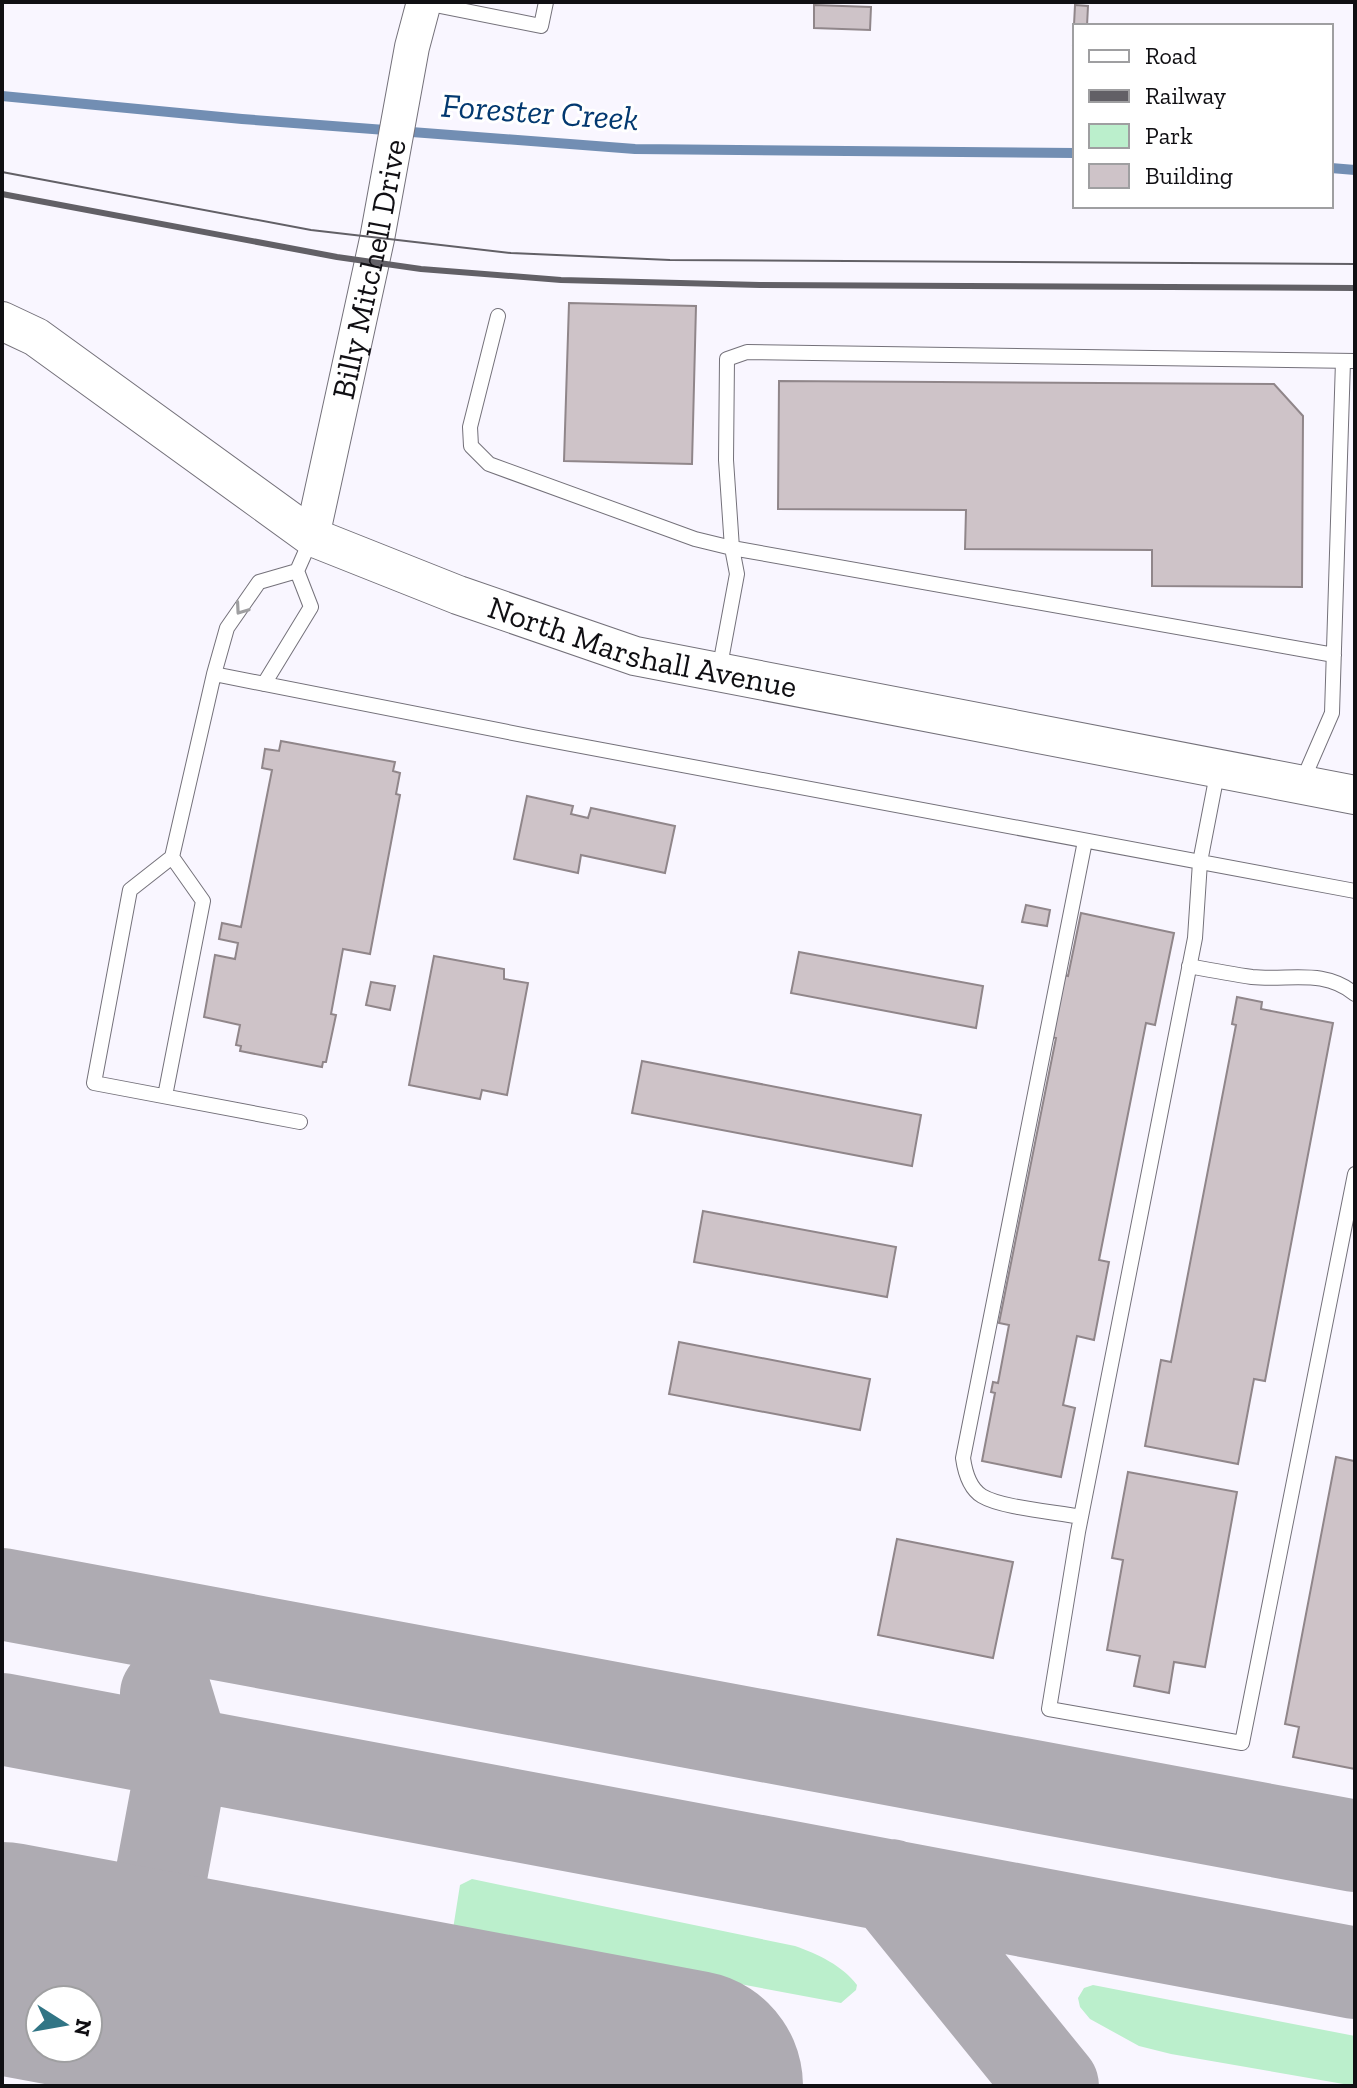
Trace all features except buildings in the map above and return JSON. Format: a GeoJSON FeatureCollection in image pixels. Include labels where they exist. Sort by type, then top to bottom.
{"type":"FeatureCollection","features":[{"type":"Feature","properties":{"kind":"main road","name":"North Marshall Avenue"},"geometry":{"type":"LineString","coordinates":[[2,321],[36,337],[312,537],[458,595],[635,656],[1355,795]]}},
{"type":"Feature","properties":{"kind":"street","name":"Billy Mitchell Drive"},"geometry":{"type":"LineString","coordinates":[[312,537],[383,204],[412,47],[424,2]]}},
{"type":"Feature","properties":{"kind":"lane"},"geometry":{"type":"LineString","coordinates":[[424,2],[541,26],[546,2]]}},
{"type":"Feature","properties":{"kind":"lane"},"geometry":{"type":"LineString","coordinates":[[498,316],[470,427],[471,446],[489,464],[695,539],[732,548],[1334,655]]}},
{"type":"Feature","properties":{"kind":"lane"},"geometry":{"type":"LineString","coordinates":[[719,672],[737,574],[732,548],[726,460],[727,359],[747,352],[1349,361],[1332,713],[1301,784]]}},
{"type":"Feature","properties":{"kind":"lane"},"geometry":{"type":"LineString","coordinates":[[264,684],[311,607],[297,571],[312,537]]}},
{"type":"Feature","properties":{"kind":"lane"},"geometry":{"type":"LineString","coordinates":[[297,571],[259,582],[227,628],[172,857],[130,890],[94,1083],[300,1122]]}},
{"type":"Feature","properties":{"kind":"lane"},"geometry":{"type":"LineString","coordinates":[[214,674],[548,740],[1355,891]]}},
{"type":"Feature","properties":{"kind":"lane"},"geometry":{"type":"LineString","coordinates":[[1219,768],[1200,862],[1195,938],[1081,1517],[1049,1709],[1242,1743],[1355,1174]]}},
{"type":"Feature","properties":{"kind":"lane"},"geometry":{"type":"LineString","coordinates":[[1081,1517],[995,1501],[981,1495],[965,1474],[963,1458],[1085,841]]}},
{"type":"Feature","properties":{"kind":"lane"},"geometry":{"type":"LineString","coordinates":[[165,1096],[203,901],[172,857]]}},
{"type":"Feature","properties":{"kind":"lane"},"geometry":{"type":"LineString","coordinates":[[1189,966],[1255,977],[1312,976],[1337,982],[1355,994]]}},
{"type":"Feature","properties":{"kind":"green space"},"geometry":{"type":"Polygon","coordinates":[[[472,1879],[795,1946],[837,1966],[857,1985],[856,1990],[841,2003],[458,1931],[453,1929],[460,1885],[472,1879]]]}},
{"type":"Feature","properties":{"kind":"green space"},"geometry":{"type":"Polygon","coordinates":[[[1093,1985],[1355,2036],[1355,2086],[1139,2046],[1090,2019],[1080,2007],[1078,1998],[1084,1988],[1093,1985]]]}},
{"type":"Feature","properties":{"kind":"waterway","name":"Forester Creek"},"geometry":{"type":"LineString","coordinates":[[2,96],[242,119],[635,149],[1073,153]]}},
{"type":"Feature","properties":{"kind":"waterway","name":"Forester Creek"},"geometry":{"type":"LineString","coordinates":[[1333,168],[1355,170]]}},
{"type":"Feature","properties":{"kind":"taxiway"},"geometry":{"type":"LineString","coordinates":[[2,1594],[1355,1846]]}},
{"type":"Feature","properties":{"kind":"taxiway"},"geometry":{"type":"LineString","coordinates":[[122,2086],[184,1753],[166,1694]]}},
{"type":"Feature","properties":{"kind":"taxiway"},"geometry":{"type":"LineString","coordinates":[[2,1719],[1355,1973]]}},
{"type":"Feature","properties":{"kind":"taxiway"},"geometry":{"type":"LineString","coordinates":[[890,1885],[1053,2086]]}},
{"type":"Feature","properties":{"kind":"runway"},"geometry":{"type":"LineString","coordinates":[[2,1958],[687,2086]]}},
{"type":"Feature","properties":{"kind":"tram line"},"geometry":{"type":"LineString","coordinates":[[2,172],[311,230],[511,253],[670,260],[1355,264]]}},
{"type":"Feature","properties":{"kind":"railway"},"geometry":{"type":"LineString","coordinates":[[2,194],[337,257],[421,269],[561,280],[760,285],[1355,288]]}}]}
